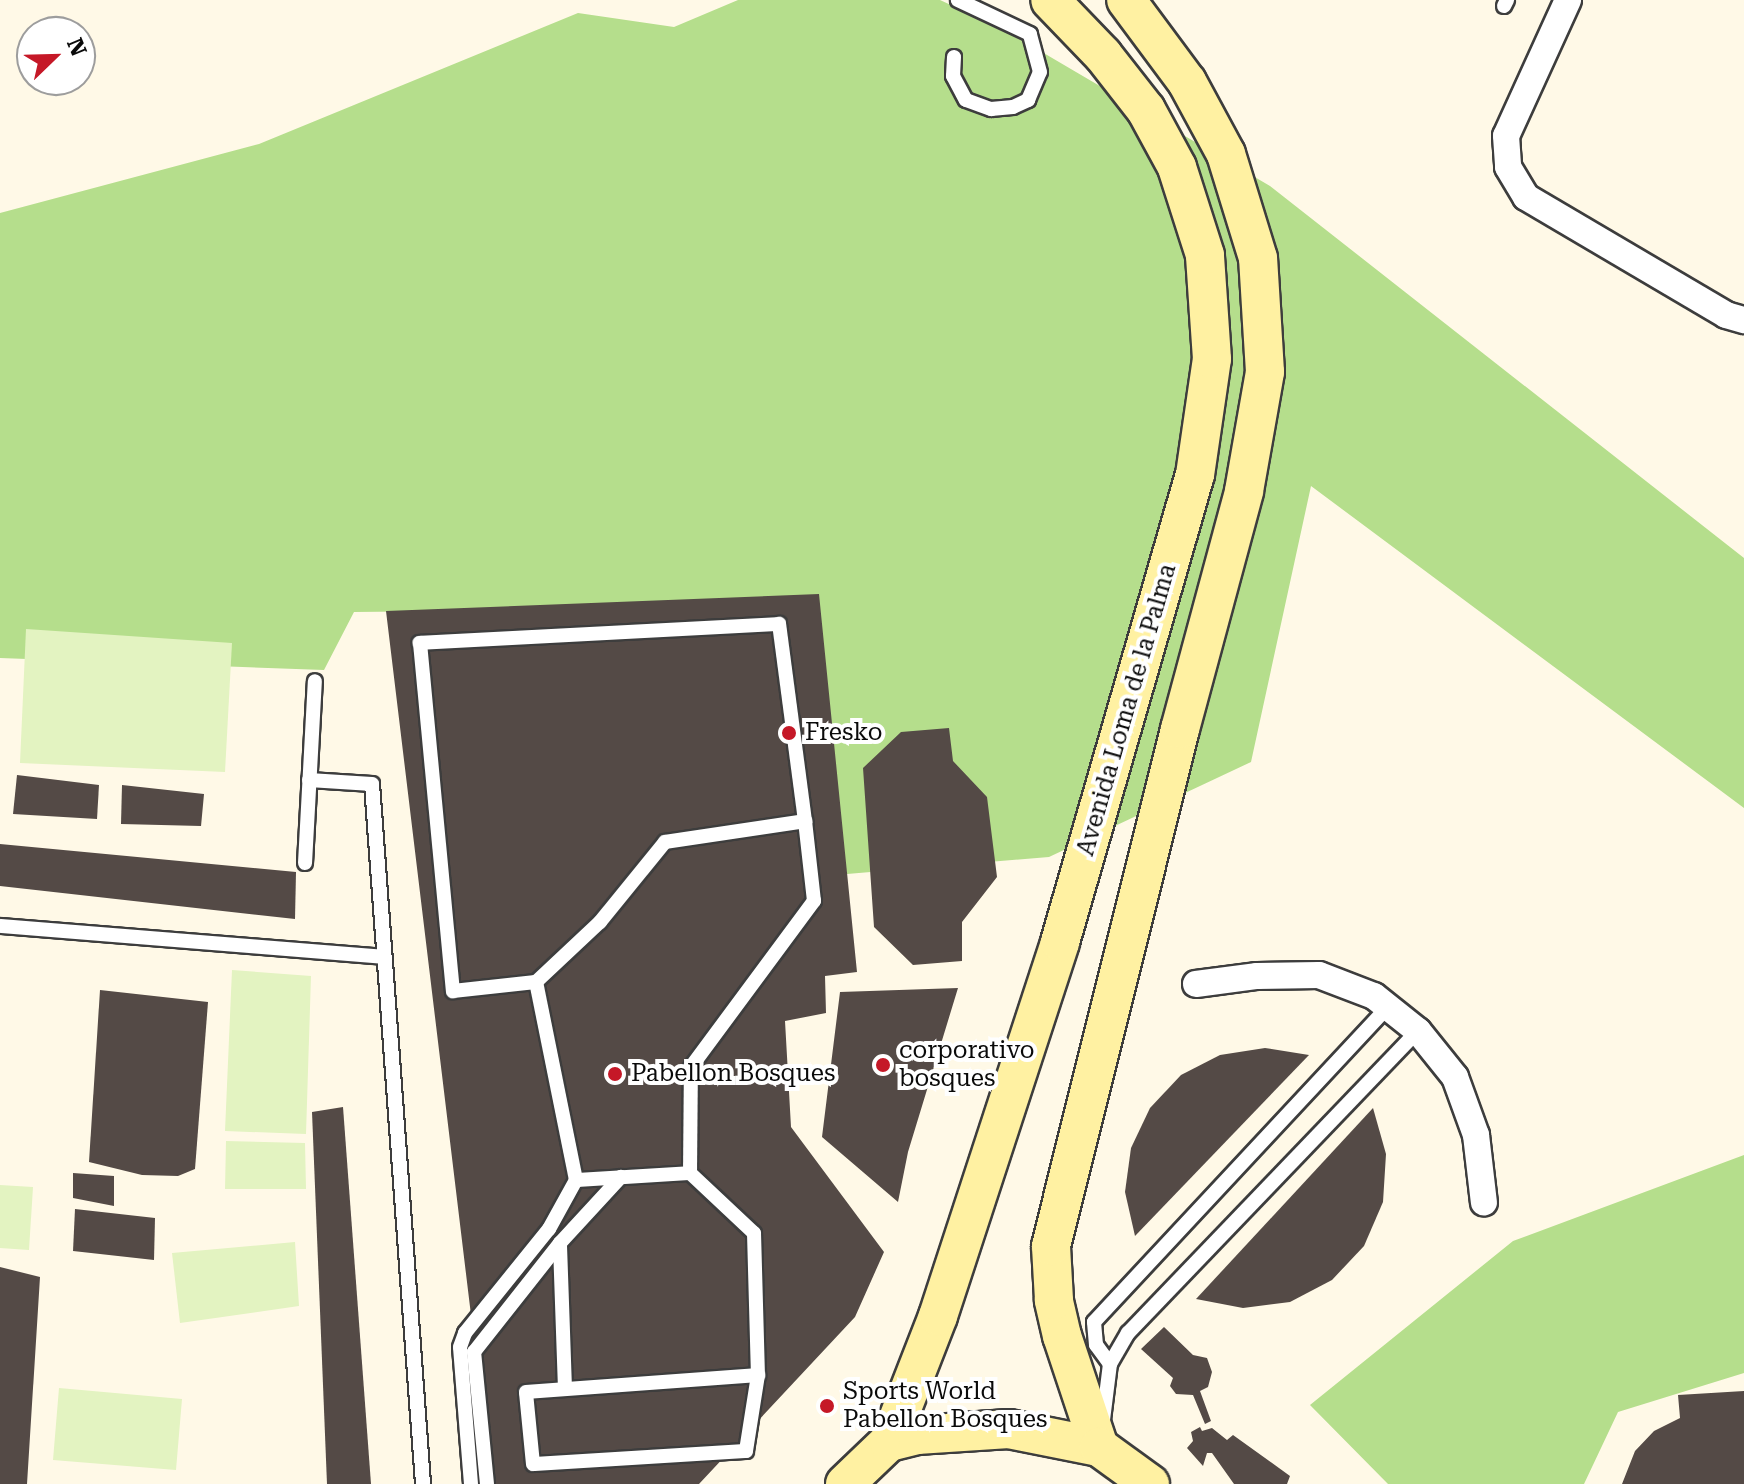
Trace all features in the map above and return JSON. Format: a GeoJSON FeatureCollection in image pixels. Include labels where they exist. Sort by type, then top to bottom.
{"type":"FeatureCollection","features":[{"type":"Feature","properties":{"kind":"main road","name":"Avenida Loma de la Palma"},"geometry":{"type":"LineString","coordinates":[[889,1442],[938,1316],[1060,942],[1195,475],[1212,359],[1205,255],[1177,167],[1146,110],[1103,55],[1050,0]]}},
{"type":"Feature","properties":{"kind":"main road"},"geometry":{"type":"LineString","coordinates":[[1099,1447],[1062,1336],[1054,1300],[1051,1246],[1180,729],[1244,491],[1265,372],[1258,258],[1226,154],[1187,82],[1134,4]]}},
{"type":"Feature","properties":{"kind":"main road"},"geometry":{"type":"LineString","coordinates":[[845,1484],[889,1442],[917,1435],[1009,1429],[1099,1447],[1150,1484]]}},
{"type":"Feature","properties":{"kind":"street"},"geometry":{"type":"LineString","coordinates":[[1568,0],[1506,136],[1508,167],[1526,197],[1726,315],[1744,320]]}},
{"type":"Feature","properties":{"kind":"street"},"geometry":{"type":"LineString","coordinates":[[1196,984],[1257,976],[1319,975],[1374,996],[1418,1031],[1455,1077],[1476,1135],[1484,1203]]}},
{"type":"Feature","properties":{"kind":"lane"},"geometry":{"type":"LineString","coordinates":[[954,57],[953,76],[966,100],[991,109],[1013,107],[1028,100],[1040,72],[1030,34],[958,0]]}},
{"type":"Feature","properties":{"kind":"lane"},"geometry":{"type":"LineString","coordinates":[[690,1173],[691,1067],[814,901],[805,821],[779,624],[420,643],[453,991],[536,982],[600,922],[665,842],[805,821]]}},
{"type":"Feature","properties":{"kind":"lane"},"geometry":{"type":"LineString","coordinates":[[305,863],[315,681]]}},
{"type":"Feature","properties":{"kind":"lane"},"geometry":{"type":"LineString","coordinates":[[309,780],[372,784],[382,957],[423,1484]]}},
{"type":"Feature","properties":{"kind":"lane"},"geometry":{"type":"LineString","coordinates":[[0,926],[382,957]]}},
{"type":"Feature","properties":{"kind":"lane"},"geometry":{"type":"LineString","coordinates":[[471,1484],[459,1365],[460,1347],[465,1333],[549,1229],[576,1180],[536,982]]}},
{"type":"Feature","properties":{"kind":"lane"},"geometry":{"type":"LineString","coordinates":[[1110,1364],[1096,1345],[1094,1322],[1387,1008]]}},
{"type":"Feature","properties":{"kind":"lane"},"geometry":{"type":"LineString","coordinates":[[1099,1447],[1110,1364],[1128,1333],[1418,1031]]}},
{"type":"Feature","properties":{"kind":"lane"},"geometry":{"type":"LineString","coordinates":[[407,1149],[432,1484]]}},
{"type":"Feature","properties":{"kind":"lane"},"geometry":{"type":"LineString","coordinates":[[576,1180],[690,1173],[754,1233],[758,1375],[746,1451],[533,1464],[526,1392],[758,1375]]}},
{"type":"Feature","properties":{"kind":"lane"},"geometry":{"type":"LineString","coordinates":[[487,1484],[474,1352],[560,1243],[621,1177]]}},
{"type":"Feature","properties":{"kind":"lane"},"geometry":{"type":"LineString","coordinates":[[560,1243],[565,1389]]}},
{"type":"Feature","properties":{"kind":"green space"},"geometry":{"type":"Polygon","coordinates":[[[738,0],[940,0],[1003,29],[1270,186],[1744,558],[1744,808],[1311,486],[1251,762],[1049,857],[847,874],[784,608],[354,612],[324,670],[0,658],[0,213],[259,144],[578,13],[674,27],[738,0]]]}},
{"type":"Feature","properties":{"kind":"green space"},"geometry":{"type":"Polygon","coordinates":[[[26,629],[232,643],[225,772],[20,763],[26,629]]]}},
{"type":"Feature","properties":{"kind":"green space"},"geometry":{"type":"Polygon","coordinates":[[[232,970],[311,976],[306,1134],[225,1131],[232,970]]]}},
{"type":"Feature","properties":{"kind":"green space"},"geometry":{"type":"Polygon","coordinates":[[[226,1141],[305,1143],[306,1189],[225,1189],[226,1141]]]}},
{"type":"Feature","properties":{"kind":"green space"},"geometry":{"type":"Polygon","coordinates":[[[1744,1155],[1744,1373],[1618,1412],[1584,1484],[1388,1484],[1310,1405],[1513,1241],[1744,1155]]]}},
{"type":"Feature","properties":{"kind":"green space"},"geometry":{"type":"Polygon","coordinates":[[[0,1185],[33,1187],[29,1250],[0,1248],[0,1185]]]}},
{"type":"Feature","properties":{"kind":"green space"},"geometry":{"type":"Polygon","coordinates":[[[295,1242],[299,1306],[180,1323],[172,1253],[295,1242]]]}},
{"type":"Feature","properties":{"kind":"green space"},"geometry":{"type":"Polygon","coordinates":[[[59,1388],[182,1399],[176,1470],[53,1460],[59,1388]]]}},
{"type":"Feature","properties":{"kind":"building","name":"Pabellon Bosques"},"geometry":{"type":"Polygon","coordinates":[[[819,594],[857,972],[825,976],[826,1013],[785,1021],[791,1127],[884,1252],[855,1317],[699,1484],[496,1484],[474,1340],[386,611],[819,594]]]}},
{"type":"Feature","properties":{"kind":"building"},"geometry":{"type":"Polygon","coordinates":[[[949,728],[953,761],[987,797],[997,877],[962,922],[962,961],[913,965],[874,927],[863,768],[901,732],[949,728]]]}},
{"type":"Feature","properties":{"kind":"building"},"geometry":{"type":"Polygon","coordinates":[[[17,775],[99,785],[97,819],[13,814],[17,775]]]}},
{"type":"Feature","properties":{"kind":"building"},"geometry":{"type":"Polygon","coordinates":[[[122,785],[204,794],[201,826],[121,824],[122,785]]]}},
{"type":"Feature","properties":{"kind":"building"},"geometry":{"type":"Polygon","coordinates":[[[0,844],[296,872],[295,919],[0,886],[0,844]]]}},
{"type":"Feature","properties":{"kind":"building","name":"corporativo bosques"},"geometry":{"type":"Polygon","coordinates":[[[958,988],[908,1152],[898,1202],[822,1137],[840,992],[958,988]]]}},
{"type":"Feature","properties":{"kind":"building"},"geometry":{"type":"Polygon","coordinates":[[[100,990],[208,1002],[195,1169],[178,1176],[142,1175],[89,1162],[100,990]]]}},
{"type":"Feature","properties":{"kind":"building"},"geometry":{"type":"Polygon","coordinates":[[[1265,1048],[1309,1055],[1135,1236],[1125,1192],[1131,1148],[1150,1108],[1181,1075],[1220,1055],[1265,1048]]]}},
{"type":"Feature","properties":{"kind":"building"},"geometry":{"type":"Polygon","coordinates":[[[343,1107],[371,1484],[327,1484],[312,1112],[343,1107]]]}},
{"type":"Feature","properties":{"kind":"building"},"geometry":{"type":"Polygon","coordinates":[[[1373,1108],[1386,1154],[1383,1202],[1364,1246],[1332,1280],[1290,1302],[1243,1308],[1196,1299],[1373,1108]]]}},
{"type":"Feature","properties":{"kind":"building"},"geometry":{"type":"Polygon","coordinates":[[[73,1173],[114,1176],[114,1206],[73,1198],[73,1173]]]}},
{"type":"Feature","properties":{"kind":"building"},"geometry":{"type":"Polygon","coordinates":[[[75,1209],[155,1218],[154,1260],[73,1251],[75,1209]]]}},
{"type":"Feature","properties":{"kind":"building"},"geometry":{"type":"Polygon","coordinates":[[[0,1267],[40,1277],[27,1484],[0,1484],[0,1267]]]}},
{"type":"Feature","properties":{"kind":"building"},"geometry":{"type":"Polygon","coordinates":[[[1164,1327],[1193,1355],[1207,1358],[1212,1372],[1208,1387],[1200,1391],[1211,1421],[1205,1424],[1193,1395],[1176,1394],[1170,1386],[1173,1378],[1141,1349],[1164,1327]]]}},
{"type":"Feature","properties":{"kind":"building"},"geometry":{"type":"Polygon","coordinates":[[[1744,1391],[1744,1484],[1622,1484],[1635,1451],[1654,1431],[1680,1418],[1678,1395],[1744,1391]]]}},
{"type":"Feature","properties":{"kind":"building"},"geometry":{"type":"Polygon","coordinates":[[[1200,1427],[1202,1431],[1212,1428],[1227,1440],[1233,1435],[1290,1476],[1287,1484],[1234,1484],[1212,1453],[1207,1453],[1203,1466],[1187,1448],[1193,1441],[1191,1432],[1200,1427]]]}},
{"type":"Feature","properties":{"kind":"place","name":"Fresko"},"geometry":{"type":"Point","coordinates":[789,733]}},
{"type":"Feature","properties":{"kind":"place","name":"corporativo bosques"},"geometry":{"type":"Point","coordinates":[883,1065]}},
{"type":"Feature","properties":{"kind":"place","name":"Pabellon Bosques"},"geometry":{"type":"Point","coordinates":[615,1074]}},
{"type":"Feature","properties":{"kind":"place","name":"Sports World Pabellon Bosques"},"geometry":{"type":"Point","coordinates":[827,1406]}}]}
